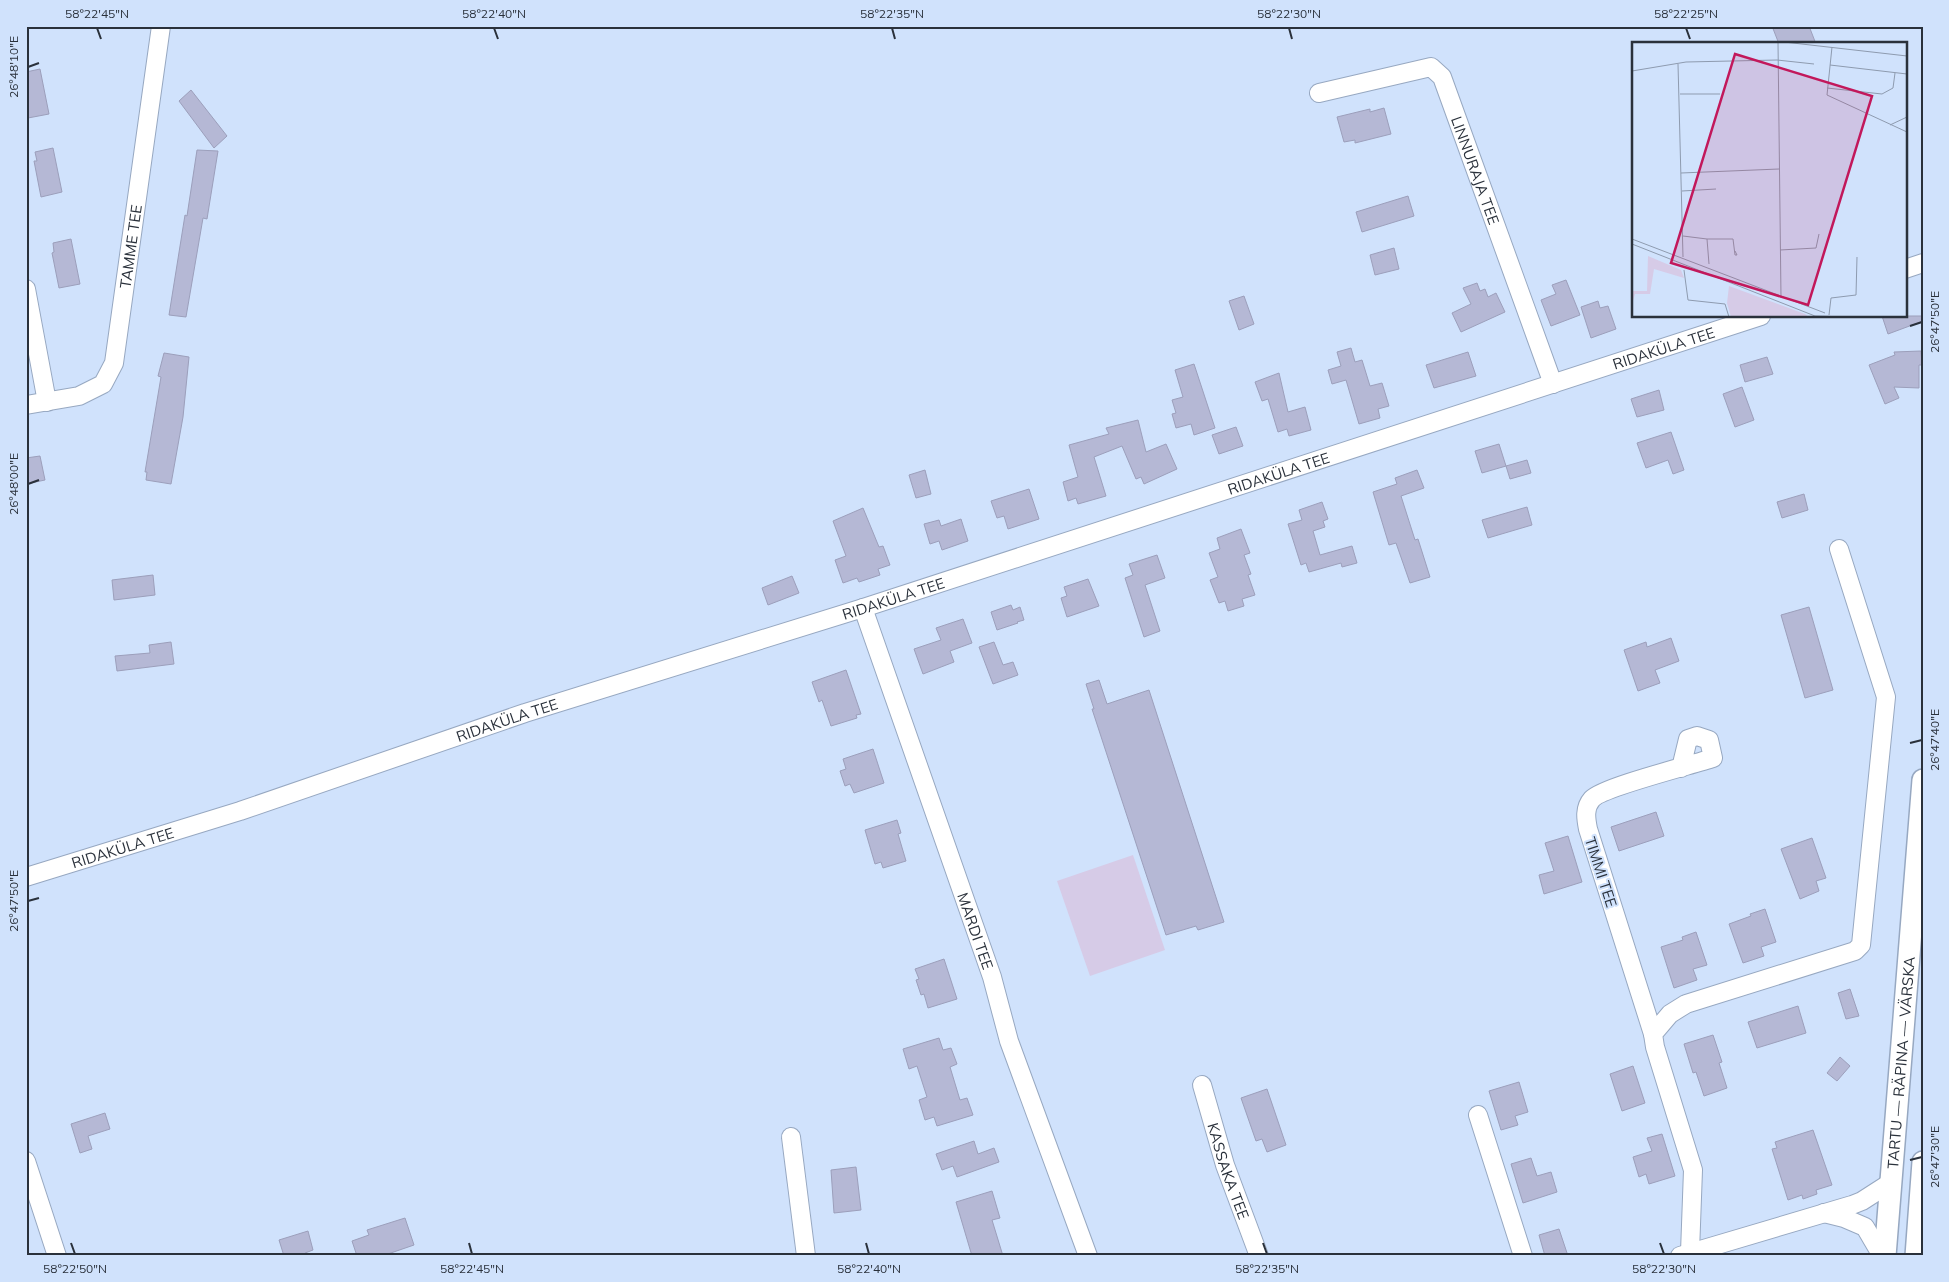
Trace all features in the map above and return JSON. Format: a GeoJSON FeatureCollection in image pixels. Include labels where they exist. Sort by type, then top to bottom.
{"type":"FeatureCollection","features":[{"type":"Feature","properties":{"kind":"main road","name":"TARTU — RÄPINA — VÄRSKA"},"geometry":{"type":"LineString","coordinates":[[1883,1256],[1923,780]]}},
{"type":"Feature","properties":{"kind":"main road","name":"TARTU — RÄPINA — VÄRSKA"},"geometry":{"type":"LineString","coordinates":[[1916,1256],[1923,1162]]}},
{"type":"Feature","properties":{"kind":"street","name":"TAMME TEE"},"geometry":{"type":"LineString","coordinates":[[26,406],[78,396],[104,384],[114,363],[161,26]]}},
{"type":"Feature","properties":{"kind":"street","name":"LINNURAJA TEE"},"geometry":{"type":"LineString","coordinates":[[1319,93],[1431,67],[1442,77],[1554,384]]}},
{"type":"Feature","properties":{"kind":"street"},"geometry":{"type":"LineString","coordinates":[[1906,269],[1923,263]]}},
{"type":"Feature","properties":{"kind":"street"},"geometry":{"type":"LineString","coordinates":[[26,289],[47,402]]}},
{"type":"Feature","properties":{"kind":"street","name":"RIDAKÜLA TEE"},"geometry":{"type":"LineString","coordinates":[[26,877],[240,811],[525,713],[863,608],[1755,318]]}},
{"type":"Feature","properties":{"kind":"street"},"geometry":{"type":"LineString","coordinates":[[1653,1034],[1670,1014],[1686,1004],[1855,951],[1861,945],[1886,696],[1839,550]]}},
{"type":"Feature","properties":{"kind":"street","name":"MARDI TEE"},"geometry":{"type":"LineString","coordinates":[[863,608],[992,977],[1009,1041],[1088,1256]]}},
{"type":"Feature","properties":{"kind":"street","name":"TIMMI TEE"},"geometry":{"type":"LineString","coordinates":[[1680,768],[1602,792],[1591,800],[1585,813],[1588,829],[1653,1034],[1655,1047],[1693,1170],[1685,1254]]}},
{"type":"Feature","properties":{"kind":"street","name":"KASSAKA TEE"},"geometry":{"type":"LineString","coordinates":[[1202,1085],[1226,1165],[1259,1256]]}},
{"type":"Feature","properties":{"kind":"street"},"geometry":{"type":"LineString","coordinates":[[1478,1115],[1523,1256]]}},
{"type":"Feature","properties":{"kind":"street"},"geometry":{"type":"LineString","coordinates":[[791,1137],[806,1256]]}},
{"type":"Feature","properties":{"kind":"street"},"geometry":{"type":"LineString","coordinates":[[26,1162],[57,1256]]}},
{"type":"Feature","properties":{"kind":"street"},"geometry":{"type":"LineString","coordinates":[[1685,1254],[1862,1201],[1890,1182]]}},
{"type":"Feature","properties":{"kind":"street"},"geometry":{"type":"LineString","coordinates":[[1824,1213],[1844,1218],[1865,1227],[1883,1256]]}},
{"type":"Feature","properties":{"kind":"shaded area"},"geometry":{"type":"Polygon","coordinates":[[[1133,855],[1165,950],[1090,976],[1057,881],[1133,855]]]}},
{"type":"Feature","properties":{"kind":"building"},"geometry":{"type":"Polygon","coordinates":[[[1772,26],[1809,26],[1815,42],[1778,42],[1772,26]]]}},
{"type":"Feature","properties":{"kind":"building"},"geometry":{"type":"Polygon","coordinates":[[[40,69],[49,114],[28,118],[26,110],[26,72],[40,69]]]}},
{"type":"Feature","properties":{"kind":"building"},"geometry":{"type":"Polygon","coordinates":[[[191,90],[227,136],[214,148],[179,101],[191,90]]]}},
{"type":"Feature","properties":{"kind":"building"},"geometry":{"type":"Polygon","coordinates":[[[1384,108],[1391,134],[1355,143],[1355,140],[1344,142],[1337,117],[1370,109],[1370,112],[1384,108]]]}},
{"type":"Feature","properties":{"kind":"building"},"geometry":{"type":"Polygon","coordinates":[[[53,148],[62,192],[41,197],[34,161],[37,161],[35,152],[53,148]]]}},
{"type":"Feature","properties":{"kind":"building"},"geometry":{"type":"Polygon","coordinates":[[[197,150],[218,151],[207,219],[203,218],[186,317],[169,315],[197,150]]]}},
{"type":"Feature","properties":{"kind":"building"},"geometry":{"type":"Polygon","coordinates":[[[1408,196],[1414,216],[1362,232],[1356,212],[1408,196]]]}},
{"type":"Feature","properties":{"kind":"building"},"geometry":{"type":"Polygon","coordinates":[[[71,239],[80,284],[59,288],[52,253],[54,252],[53,243],[71,239]]]}},
{"type":"Feature","properties":{"kind":"building"},"geometry":{"type":"Polygon","coordinates":[[[1394,248],[1399,269],[1375,275],[1370,255],[1394,248]]]}},
{"type":"Feature","properties":{"kind":"building"},"geometry":{"type":"Polygon","coordinates":[[[1566,280],[1580,315],[1551,326],[1541,300],[1556,294],[1552,285],[1566,280]]]}},
{"type":"Feature","properties":{"kind":"building"},"geometry":{"type":"Polygon","coordinates":[[[1477,283],[1480,291],[1485,289],[1488,297],[1496,293],[1505,312],[1461,332],[1452,313],[1471,304],[1463,288],[1477,283]]]}},
{"type":"Feature","properties":{"kind":"building"},"geometry":{"type":"Polygon","coordinates":[[[1244,296],[1254,324],[1239,330],[1229,301],[1244,296]]]}},
{"type":"Feature","properties":{"kind":"building"},"geometry":{"type":"Polygon","coordinates":[[[1598,301],[1600,308],[1608,306],[1616,329],[1591,338],[1581,307],[1598,301]]]}},
{"type":"Feature","properties":{"kind":"building"},"geometry":{"type":"Polygon","coordinates":[[[1923,316],[1923,321],[1888,334],[1883,318],[1923,316]]]}},
{"type":"Feature","properties":{"kind":"building"},"geometry":{"type":"Polygon","coordinates":[[[1351,348],[1355,362],[1362,360],[1370,386],[1382,383],[1389,406],[1378,409],[1380,418],[1359,424],[1346,380],[1332,384],[1328,370],[1341,366],[1337,352],[1351,348]]]}},
{"type":"Feature","properties":{"kind":"building"},"geometry":{"type":"Polygon","coordinates":[[[1921,351],[1922,365],[1919,365],[1919,388],[1894,387],[1899,398],[1885,404],[1869,365],[1895,355],[1894,352],[1921,351]]]}},
{"type":"Feature","properties":{"kind":"building"},"geometry":{"type":"Polygon","coordinates":[[[1468,352],[1476,376],[1434,388],[1426,365],[1468,352]]]}},
{"type":"Feature","properties":{"kind":"building"},"geometry":{"type":"Polygon","coordinates":[[[164,353],[189,357],[183,417],[171,484],[146,480],[147,472],[145,472],[161,377],[158,376],[164,353]]]}},
{"type":"Feature","properties":{"kind":"building"},"geometry":{"type":"Polygon","coordinates":[[[1767,357],[1773,374],[1745,382],[1740,365],[1767,357]]]}},
{"type":"Feature","properties":{"kind":"building"},"geometry":{"type":"Polygon","coordinates":[[[1194,364],[1215,428],[1194,435],[1191,424],[1176,428],[1172,414],[1176,413],[1172,400],[1183,397],[1175,370],[1194,364]]]}},
{"type":"Feature","properties":{"kind":"building"},"geometry":{"type":"Polygon","coordinates":[[[1279,373],[1288,412],[1305,407],[1311,430],[1289,436],[1287,429],[1278,432],[1268,399],[1262,401],[1255,382],[1279,373]]]}},
{"type":"Feature","properties":{"kind":"building"},"geometry":{"type":"Polygon","coordinates":[[[1742,387],[1754,420],[1735,427],[1723,394],[1742,387]]]}},
{"type":"Feature","properties":{"kind":"building"},"geometry":{"type":"Polygon","coordinates":[[[1659,390],[1664,410],[1637,417],[1631,399],[1659,390]]]}},
{"type":"Feature","properties":{"kind":"building"},"geometry":{"type":"Polygon","coordinates":[[[1138,420],[1146,452],[1166,444],[1177,469],[1144,484],[1141,477],[1136,479],[1122,446],[1094,457],[1106,496],[1078,504],[1076,498],[1068,501],[1063,482],[1078,477],[1069,445],[1109,434],[1106,428],[1138,420]]]}},
{"type":"Feature","properties":{"kind":"building"},"geometry":{"type":"Polygon","coordinates":[[[1236,427],[1243,446],[1219,454],[1212,435],[1236,427]]]}},
{"type":"Feature","properties":{"kind":"building"},"geometry":{"type":"Polygon","coordinates":[[[1671,432],[1684,470],[1673,474],[1668,460],[1646,468],[1637,443],[1671,432]]]}},
{"type":"Feature","properties":{"kind":"building"},"geometry":{"type":"Polygon","coordinates":[[[1499,444],[1506,466],[1482,473],[1475,451],[1499,444]]]}},
{"type":"Feature","properties":{"kind":"building"},"geometry":{"type":"Polygon","coordinates":[[[40,456],[45,480],[26,484],[26,458],[40,456]]]}},
{"type":"Feature","properties":{"kind":"building"},"geometry":{"type":"Polygon","coordinates":[[[1527,460],[1531,473],[1510,479],[1506,466],[1527,460]]]}},
{"type":"Feature","properties":{"kind":"building"},"geometry":{"type":"Polygon","coordinates":[[[925,470],[931,494],[916,498],[909,475],[925,470]]]}},
{"type":"Feature","properties":{"kind":"building"},"geometry":{"type":"Polygon","coordinates":[[[1417,470],[1424,488],[1401,496],[1415,540],[1418,539],[1430,577],[1410,583],[1396,543],[1389,545],[1373,492],[1397,484],[1395,478],[1417,470]]]}},
{"type":"Feature","properties":{"kind":"building"},"geometry":{"type":"Polygon","coordinates":[[[1029,489],[1039,519],[1008,529],[1004,516],[997,518],[991,501],[1029,489]]]}},
{"type":"Feature","properties":{"kind":"building"},"geometry":{"type":"Polygon","coordinates":[[[1804,494],[1808,510],[1782,518],[1777,502],[1804,494]]]}},
{"type":"Feature","properties":{"kind":"building"},"geometry":{"type":"Polygon","coordinates":[[[1322,502],[1328,519],[1323,521],[1325,527],[1313,531],[1320,555],[1352,546],[1357,563],[1342,567],[1341,563],[1309,572],[1306,563],[1301,565],[1288,524],[1302,520],[1299,510],[1322,502]]]}},
{"type":"Feature","properties":{"kind":"building"},"geometry":{"type":"Polygon","coordinates":[[[1527,507],[1532,525],[1488,538],[1482,520],[1527,507]]]}},
{"type":"Feature","properties":{"kind":"building"},"geometry":{"type":"Polygon","coordinates":[[[863,508],[879,547],[883,546],[890,565],[878,569],[880,575],[859,582],[857,578],[843,583],[835,560],[846,556],[833,521],[863,508]]]}},
{"type":"Feature","properties":{"kind":"building"},"geometry":{"type":"Polygon","coordinates":[[[961,519],[968,541],[942,550],[939,541],[930,544],[924,524],[939,520],[941,526],[961,519]]]}},
{"type":"Feature","properties":{"kind":"building"},"geometry":{"type":"Polygon","coordinates":[[[1241,529],[1250,553],[1244,555],[1251,574],[1248,575],[1255,595],[1242,599],[1244,606],[1228,611],[1225,601],[1219,603],[1210,580],[1218,577],[1209,553],[1220,549],[1217,538],[1241,529]]]}},
{"type":"Feature","properties":{"kind":"building"},"geometry":{"type":"Polygon","coordinates":[[[1157,555],[1165,578],[1145,585],[1160,631],[1144,637],[1125,578],[1133,575],[1129,564],[1157,555]]]}},
{"type":"Feature","properties":{"kind":"building"},"geometry":{"type":"Polygon","coordinates":[[[153,575],[155,595],[114,600],[112,580],[153,575]]]}},
{"type":"Feature","properties":{"kind":"building"},"geometry":{"type":"Polygon","coordinates":[[[792,576],[799,593],[768,605],[762,588],[792,576]]]}},
{"type":"Feature","properties":{"kind":"building"},"geometry":{"type":"Polygon","coordinates":[[[1088,579],[1099,606],[1067,617],[1061,598],[1067,596],[1064,587],[1088,579]]]}},
{"type":"Feature","properties":{"kind":"building"},"geometry":{"type":"Polygon","coordinates":[[[1011,605],[1013,610],[1020,607],[1024,620],[997,630],[991,612],[1011,605]]]}},
{"type":"Feature","properties":{"kind":"building"},"geometry":{"type":"Polygon","coordinates":[[[1809,607],[1833,690],[1805,698],[1781,615],[1809,607]]]}},
{"type":"Feature","properties":{"kind":"building"},"geometry":{"type":"Polygon","coordinates":[[[963,619],[972,643],[950,651],[954,662],[923,674],[914,649],[941,640],[936,628],[963,619]]]}},
{"type":"Feature","properties":{"kind":"building"},"geometry":{"type":"Polygon","coordinates":[[[1671,638],[1679,661],[1655,670],[1660,683],[1638,691],[1624,650],[1646,642],[1647,647],[1671,638]]]}},
{"type":"Feature","properties":{"kind":"building"},"geometry":{"type":"Polygon","coordinates":[[[171,642],[174,664],[117,671],[115,656],[150,653],[149,645],[171,642]]]}},
{"type":"Feature","properties":{"kind":"building"},"geometry":{"type":"Polygon","coordinates":[[[994,642],[1003,665],[1013,662],[1018,675],[993,684],[979,647],[994,642]]]}},
{"type":"Feature","properties":{"kind":"building"},"geometry":{"type":"Polygon","coordinates":[[[846,670],[861,714],[856,715],[857,718],[831,726],[822,700],[819,702],[812,682],[846,670]]]}},
{"type":"Feature","properties":{"kind":"building"},"geometry":{"type":"Polygon","coordinates":[[[1099,680],[1107,704],[1149,690],[1224,922],[1198,930],[1196,926],[1166,935],[1092,709],[1094,709],[1086,684],[1099,680]]]}},
{"type":"Feature","properties":{"kind":"building"},"geometry":{"type":"Polygon","coordinates":[[[873,749],[884,783],[854,793],[850,784],[845,786],[840,771],[846,769],[843,759],[873,749]]]}},
{"type":"Feature","properties":{"kind":"building"},"geometry":{"type":"Polygon","coordinates":[[[1656,812],[1664,836],[1619,851],[1611,827],[1656,812]]]}},
{"type":"Feature","properties":{"kind":"building"},"geometry":{"type":"Polygon","coordinates":[[[897,820],[901,833],[898,834],[906,861],[883,868],[881,862],[875,864],[865,830],[897,820]]]}},
{"type":"Feature","properties":{"kind":"building"},"geometry":{"type":"Polygon","coordinates":[[[1568,836],[1582,882],[1544,894],[1539,875],[1554,871],[1545,843],[1568,836]]]}},
{"type":"Feature","properties":{"kind":"building"},"geometry":{"type":"Polygon","coordinates":[[[1812,838],[1826,878],[1816,881],[1819,891],[1800,899],[1781,849],[1812,838]]]}},
{"type":"Feature","properties":{"kind":"building"},"geometry":{"type":"Polygon","coordinates":[[[1765,909],[1776,942],[1761,947],[1764,956],[1743,963],[1729,924],[1765,909]]]}},
{"type":"Feature","properties":{"kind":"building"},"geometry":{"type":"Polygon","coordinates":[[[1696,932],[1707,965],[1693,969],[1697,980],[1674,988],[1661,947],[1683,940],[1682,937],[1696,932]]]}},
{"type":"Feature","properties":{"kind":"building"},"geometry":{"type":"Polygon","coordinates":[[[944,959],[957,999],[928,1008],[924,994],[921,995],[916,980],[919,979],[915,969],[944,959]]]}},
{"type":"Feature","properties":{"kind":"building"},"geometry":{"type":"Polygon","coordinates":[[[1850,989],[1859,1016],[1846,1019],[1838,993],[1850,989]]]}},
{"type":"Feature","properties":{"kind":"building"},"geometry":{"type":"Polygon","coordinates":[[[1798,1006],[1806,1033],[1757,1048],[1748,1022],[1798,1006]]]}},
{"type":"Feature","properties":{"kind":"building"},"geometry":{"type":"Polygon","coordinates":[[[1713,1035],[1722,1062],[1719,1063],[1727,1088],[1704,1096],[1696,1072],[1693,1073],[1684,1044],[1713,1035]]]}},
{"type":"Feature","properties":{"kind":"building"},"geometry":{"type":"Polygon","coordinates":[[[939,1038],[943,1050],[951,1048],[957,1064],[950,1067],[960,1100],[967,1098],[973,1115],[937,1126],[934,1117],[925,1120],[919,1100],[927,1097],[917,1066],[909,1069],[903,1049],[939,1038]]]}},
{"type":"Feature","properties":{"kind":"building"},"geometry":{"type":"Polygon","coordinates":[[[1840,1057],[1850,1066],[1837,1081],[1827,1073],[1840,1057]]]}},
{"type":"Feature","properties":{"kind":"building"},"geometry":{"type":"Polygon","coordinates":[[[1633,1066],[1645,1103],[1622,1111],[1610,1074],[1633,1066]]]}},
{"type":"Feature","properties":{"kind":"building"},"geometry":{"type":"Polygon","coordinates":[[[1519,1082],[1528,1112],[1515,1116],[1518,1125],[1501,1130],[1489,1091],[1519,1082]]]}},
{"type":"Feature","properties":{"kind":"building"},"geometry":{"type":"Polygon","coordinates":[[[1267,1089],[1286,1145],[1267,1152],[1262,1139],[1256,1141],[1241,1098],[1267,1089]]]}},
{"type":"Feature","properties":{"kind":"building"},"geometry":{"type":"Polygon","coordinates":[[[105,1113],[110,1129],[88,1136],[92,1149],[80,1153],[71,1124],[105,1113]]]}},
{"type":"Feature","properties":{"kind":"building"},"geometry":{"type":"Polygon","coordinates":[[[1813,1130],[1832,1185],[1816,1190],[1817,1194],[1803,1199],[1802,1195],[1788,1200],[1772,1149],[1777,1148],[1775,1142],[1813,1130]]]}},
{"type":"Feature","properties":{"kind":"building"},"geometry":{"type":"Polygon","coordinates":[[[1662,1134],[1675,1176],[1649,1184],[1646,1174],[1639,1177],[1633,1157],[1652,1151],[1647,1138],[1662,1134]]]}},
{"type":"Feature","properties":{"kind":"building"},"geometry":{"type":"Polygon","coordinates":[[[974,1141],[978,1154],[994,1148],[999,1162],[957,1177],[953,1166],[942,1170],[936,1154],[974,1141]]]}},
{"type":"Feature","properties":{"kind":"building"},"geometry":{"type":"Polygon","coordinates":[[[1531,1158],[1537,1176],[1551,1172],[1557,1192],[1523,1203],[1511,1164],[1531,1158]]]}},
{"type":"Feature","properties":{"kind":"building"},"geometry":{"type":"Polygon","coordinates":[[[856,1167],[861,1210],[834,1213],[831,1170],[856,1167]]]}},
{"type":"Feature","properties":{"kind":"building"},"geometry":{"type":"Polygon","coordinates":[[[992,1191],[1000,1218],[992,1220],[1003,1256],[972,1256],[956,1202],[992,1191]]]}},
{"type":"Feature","properties":{"kind":"building"},"geometry":{"type":"Polygon","coordinates":[[[405,1218],[414,1245],[382,1256],[357,1256],[352,1241],[369,1235],[367,1230],[405,1218]]]}},
{"type":"Feature","properties":{"kind":"building"},"geometry":{"type":"Polygon","coordinates":[[[1559,1229],[1568,1256],[1545,1256],[1539,1235],[1559,1229]]]}},
{"type":"Feature","properties":{"kind":"building"},"geometry":{"type":"Polygon","coordinates":[[[308,1231],[313,1250],[305,1253],[306,1256],[284,1256],[279,1240],[308,1231]]]}}]}
